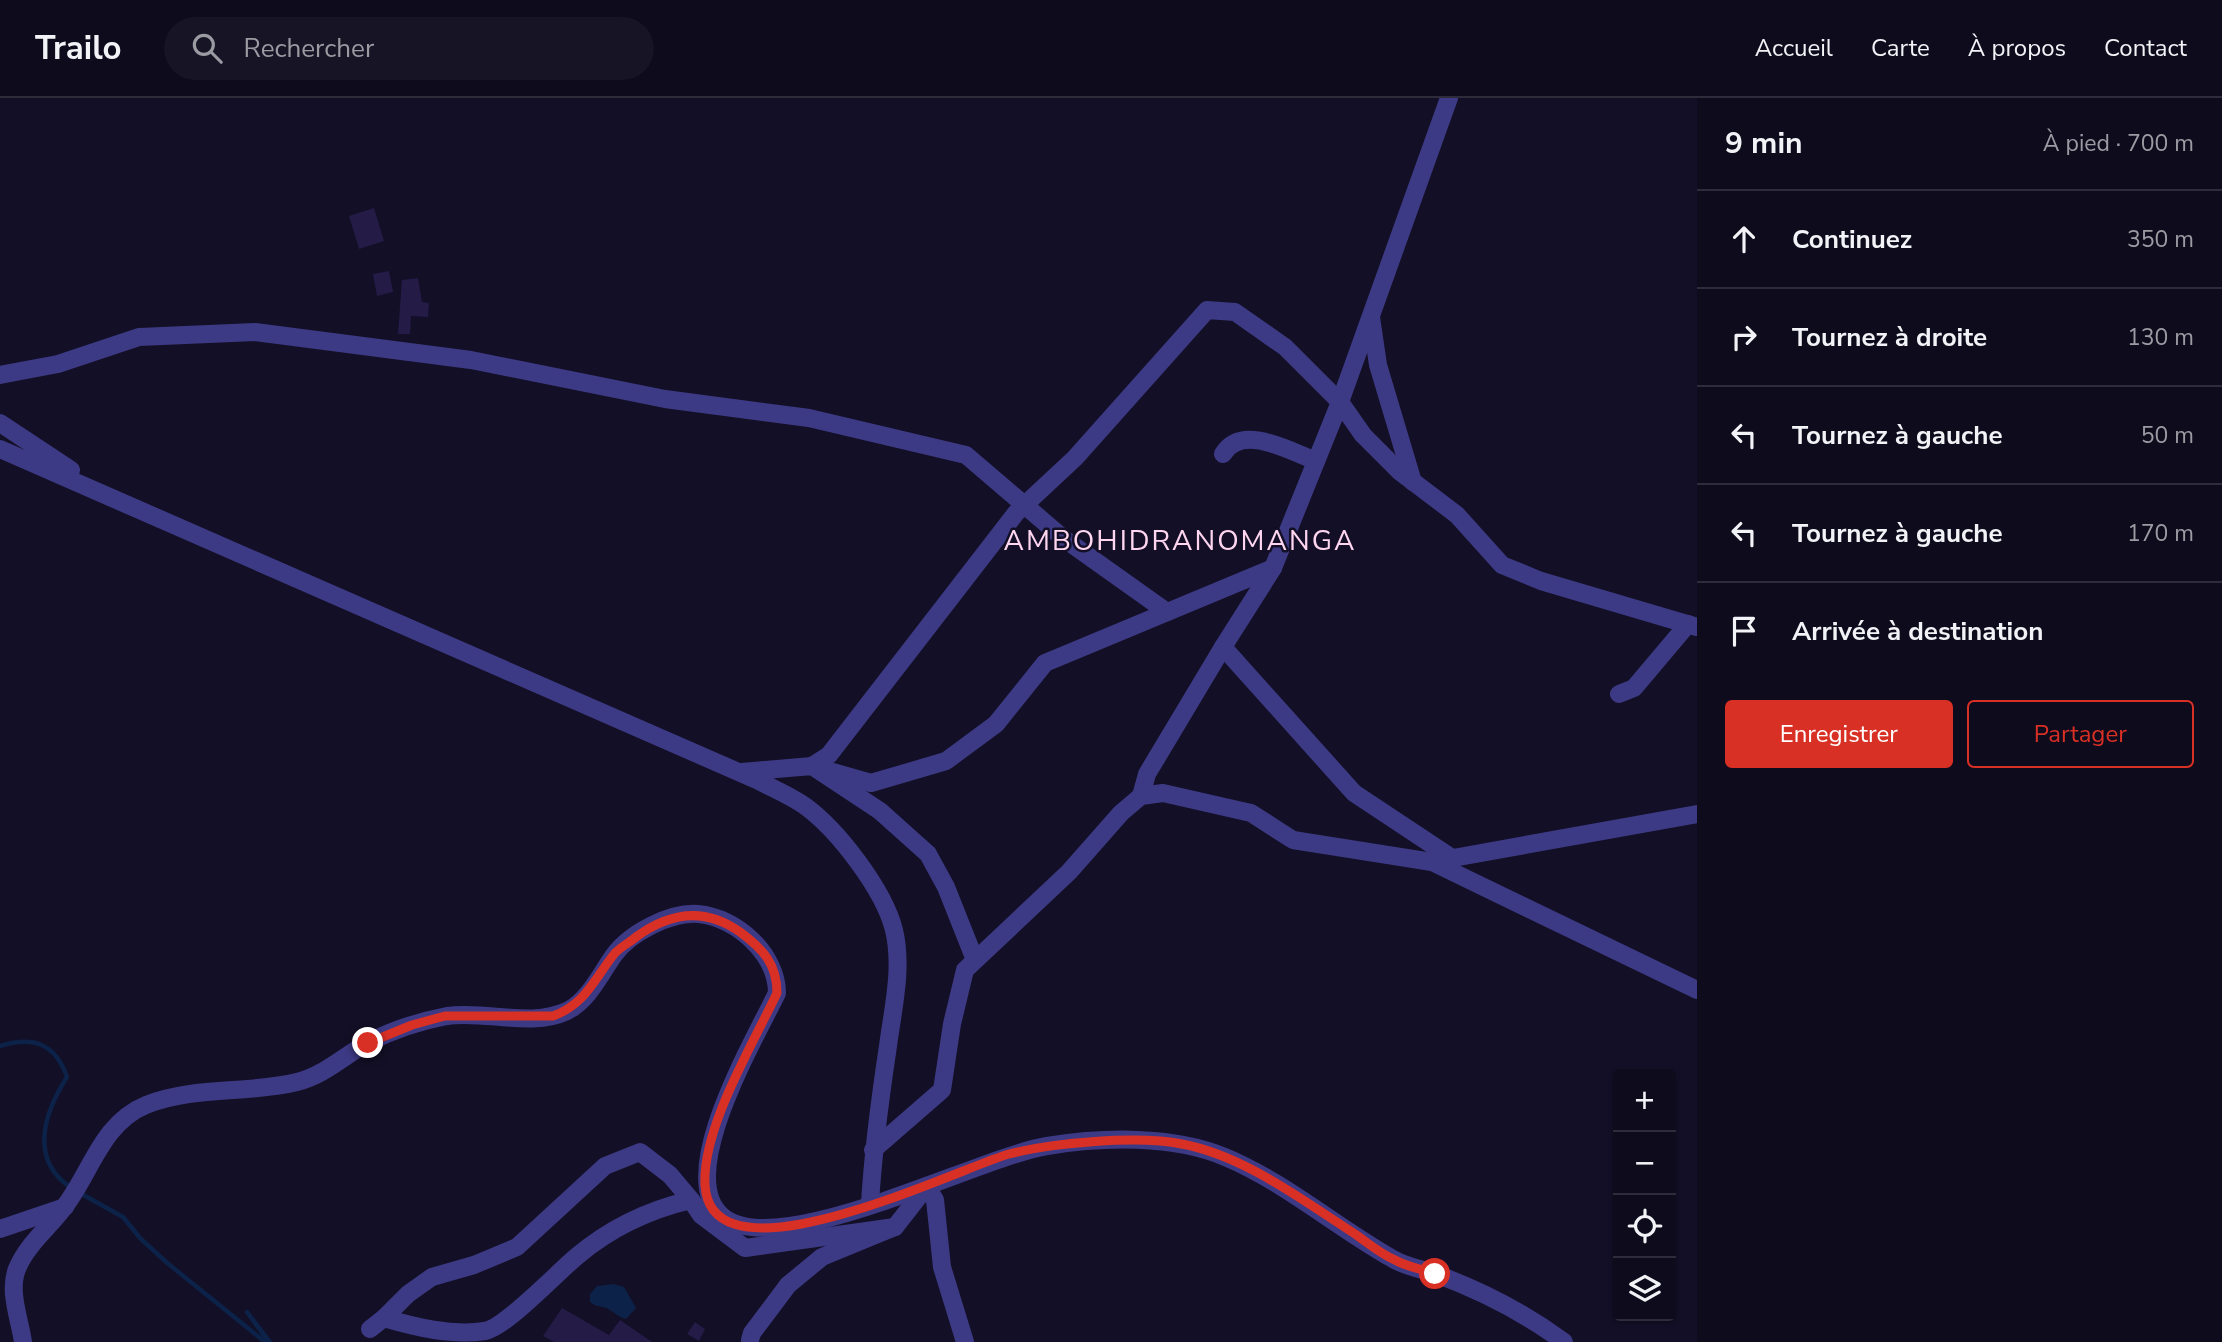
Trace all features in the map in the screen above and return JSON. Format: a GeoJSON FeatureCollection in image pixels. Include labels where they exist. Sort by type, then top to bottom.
{"type":"FeatureCollection","features":[{"type":"Feature","properties":{"kind":"street"},"geometry":{"type":"LineString","coordinates":[[1141,796],[1140,790],[1147,774],[1273,568],[1340,402],[1448,98]]}},
{"type":"Feature","properties":{"kind":"street"},"geometry":{"type":"LineString","coordinates":[[812,766],[829,755],[1025,504],[1075,458],[1207,310],[1235,312],[1285,348],[1340,402],[1363,435],[1413,482],[1457,515],[1502,565],[1541,581],[1692,625],[1634,688],[1619,694]]}},
{"type":"Feature","properties":{"kind":"street"},"geometry":{"type":"LineString","coordinates":[[1370,314],[1378,365],[1413,482]]}},
{"type":"Feature","properties":{"kind":"street"},"geometry":{"type":"LineString","coordinates":[[0,375],[58,364],[139,338],[255,332],[471,360],[665,399],[809,418],[966,455],[1063,538],[1167,612]]}},
{"type":"Feature","properties":{"kind":"street"},"geometry":{"type":"LineString","coordinates":[[0,423],[106,494]]}},
{"type":"Feature","properties":{"kind":"street"},"geometry":{"type":"LineString","coordinates":[[1223,454],[1230,443],[1243,438],[1317,461]]}},
{"type":"Feature","properties":{"kind":"street"},"geometry":{"type":"LineString","coordinates":[[0,449],[738,772],[805,806],[834,832],[856,861],[887,911],[893,929],[897,974],[873,1150],[870,1204]]}},
{"type":"Feature","properties":{"kind":"street"},"geometry":{"type":"LineString","coordinates":[[738,772],[812,766],[871,783],[946,761],[996,724],[1045,663],[1273,568]]}},
{"type":"Feature","properties":{"kind":"street"},"geometry":{"type":"LineString","coordinates":[[1223,648],[1354,793],[1452,858]]}},
{"type":"Feature","properties":{"kind":"street"},"geometry":{"type":"LineString","coordinates":[[812,766],[880,811],[928,854],[946,887],[975,960]]}},
{"type":"Feature","properties":{"kind":"street"},"geometry":{"type":"LineString","coordinates":[[873,1150],[942,1090],[952,1024],[965,970],[1069,872],[1121,813],[1141,796],[1163,793],[1251,813],[1293,840],[1432,862],[1697,990]]}},
{"type":"Feature","properties":{"kind":"street"},"geometry":{"type":"LineString","coordinates":[[1432,862],[1697,814]]}},
{"type":"Feature","properties":{"kind":"street"},"geometry":{"type":"LineString","coordinates":[[23,1342],[15,1295],[17,1269],[33,1242],[65,1206],[89,1162],[118,1124],[147,1104],[232,1088],[299,1082],[368,1043],[412,1025],[445,1016],[529,1017],[560,1013],[587,995],[617,951],[641,933],[681,915],[698,914],[715,918],[745,936],[766,955],[777,975],[777,993],[726,1099],[706,1171],[705,1186],[709,1201],[730,1223],[752,1228],[803,1224],[927,1186],[1007,1154],[1049,1146],[1111,1141],[1181,1143],[1224,1156],[1258,1174],[1395,1261],[1484,1294],[1537,1322],[1564,1342]]}},
{"type":"Feature","properties":{"kind":"street"},"geometry":{"type":"LineString","coordinates":[[691,1200],[626,1221],[578,1256],[483,1337],[377,1324],[408,1294],[432,1277],[474,1265],[517,1247],[605,1166],[640,1152],[670,1175],[691,1200],[701,1215],[746,1248],[825,1239],[895,1227]]}},
{"type":"Feature","properties":{"kind":"street"},"geometry":{"type":"LineString","coordinates":[[750,1340],[752,1333],[788,1285],[822,1257],[895,1227],[927,1186]]}},
{"type":"Feature","properties":{"kind":"street"},"geometry":{"type":"LineString","coordinates":[[927,1186],[935,1200],[942,1267],[965,1342]]}},
{"type":"Feature","properties":{"kind":"street"},"geometry":{"type":"LineString","coordinates":[[0,1228],[65,1206]]}},
{"type":"Feature","properties":{"kind":"water"},"geometry":{"type":"Polygon","coordinates":[[[614,1284],[624,1287],[636,1308],[626,1319],[590,1302],[590,1294],[597,1286],[614,1284]]]}},
{"type":"Feature","properties":{"kind":"building"},"geometry":{"type":"Polygon","coordinates":[[[374,208],[384,241],[359,249],[349,216],[374,208]]]}},
{"type":"Feature","properties":{"kind":"building"},"geometry":{"type":"Polygon","coordinates":[[[389,271],[393,292],[377,296],[373,274],[389,271]]]}},
{"type":"Feature","properties":{"kind":"building"},"geometry":{"type":"Polygon","coordinates":[[[418,278],[422,302],[429,303],[428,317],[411,316],[410,334],[398,334],[402,280],[418,278]]]}},
{"type":"Feature","properties":{"kind":"building"},"geometry":{"type":"Polygon","coordinates":[[[562,1308],[609,1335],[620,1320],[652,1342],[554,1342],[543,1336],[562,1308]]]}},
{"type":"Feature","properties":{"kind":"building"},"geometry":{"type":"Polygon","coordinates":[[[695,1322],[705,1329],[699,1341],[687,1334],[695,1322]]]}},
{"type":"Feature","properties":{"kind":"waterway","name":"AMBOHIDRANOMANGA"},"geometry":{"type":"LineString","coordinates":[[0,1046],[33,1042],[49,1050],[62,1065],[67,1077],[52,1105],[44,1135],[49,1163],[57,1176],[70,1187]]}},
{"type":"Feature","properties":{"kind":"waterway","name":"AMBOHIDRANOMANGA"},"geometry":{"type":"LineString","coordinates":[[78,1192],[123,1217],[140,1238],[166,1262],[265,1342]]}},
{"type":"Feature","properties":{"kind":"waterway","name":"AMBOHIDRANOMANGA"},"geometry":{"type":"LineString","coordinates":[[268,1341],[247,1312],[270,1342]]}},
{"type":"Feature","properties":{"kind":"district","name":"AMBOHIDRANOMANGA"},"geometry":{"type":"Point","coordinates":[1180,541]}},
{"type":"Feature","properties":{"kind":"route"},"geometry":{"type":"LineString","coordinates":[[368,1043],[412,1025],[445,1016],[463,1014],[529,1017],[553,1016],[568,1011],[587,995],[617,951],[641,933],[657,923],[681,915],[698,914],[715,918],[738,931],[766,955],[777,975],[777,993],[726,1099],[706,1171],[705,1186],[709,1201],[730,1223],[752,1228],[779,1228],[803,1224],[927,1186],[1007,1154],[1049,1146],[1111,1141],[1181,1143],[1224,1156],[1258,1174],[1395,1261],[1435,1274]]}}]}
